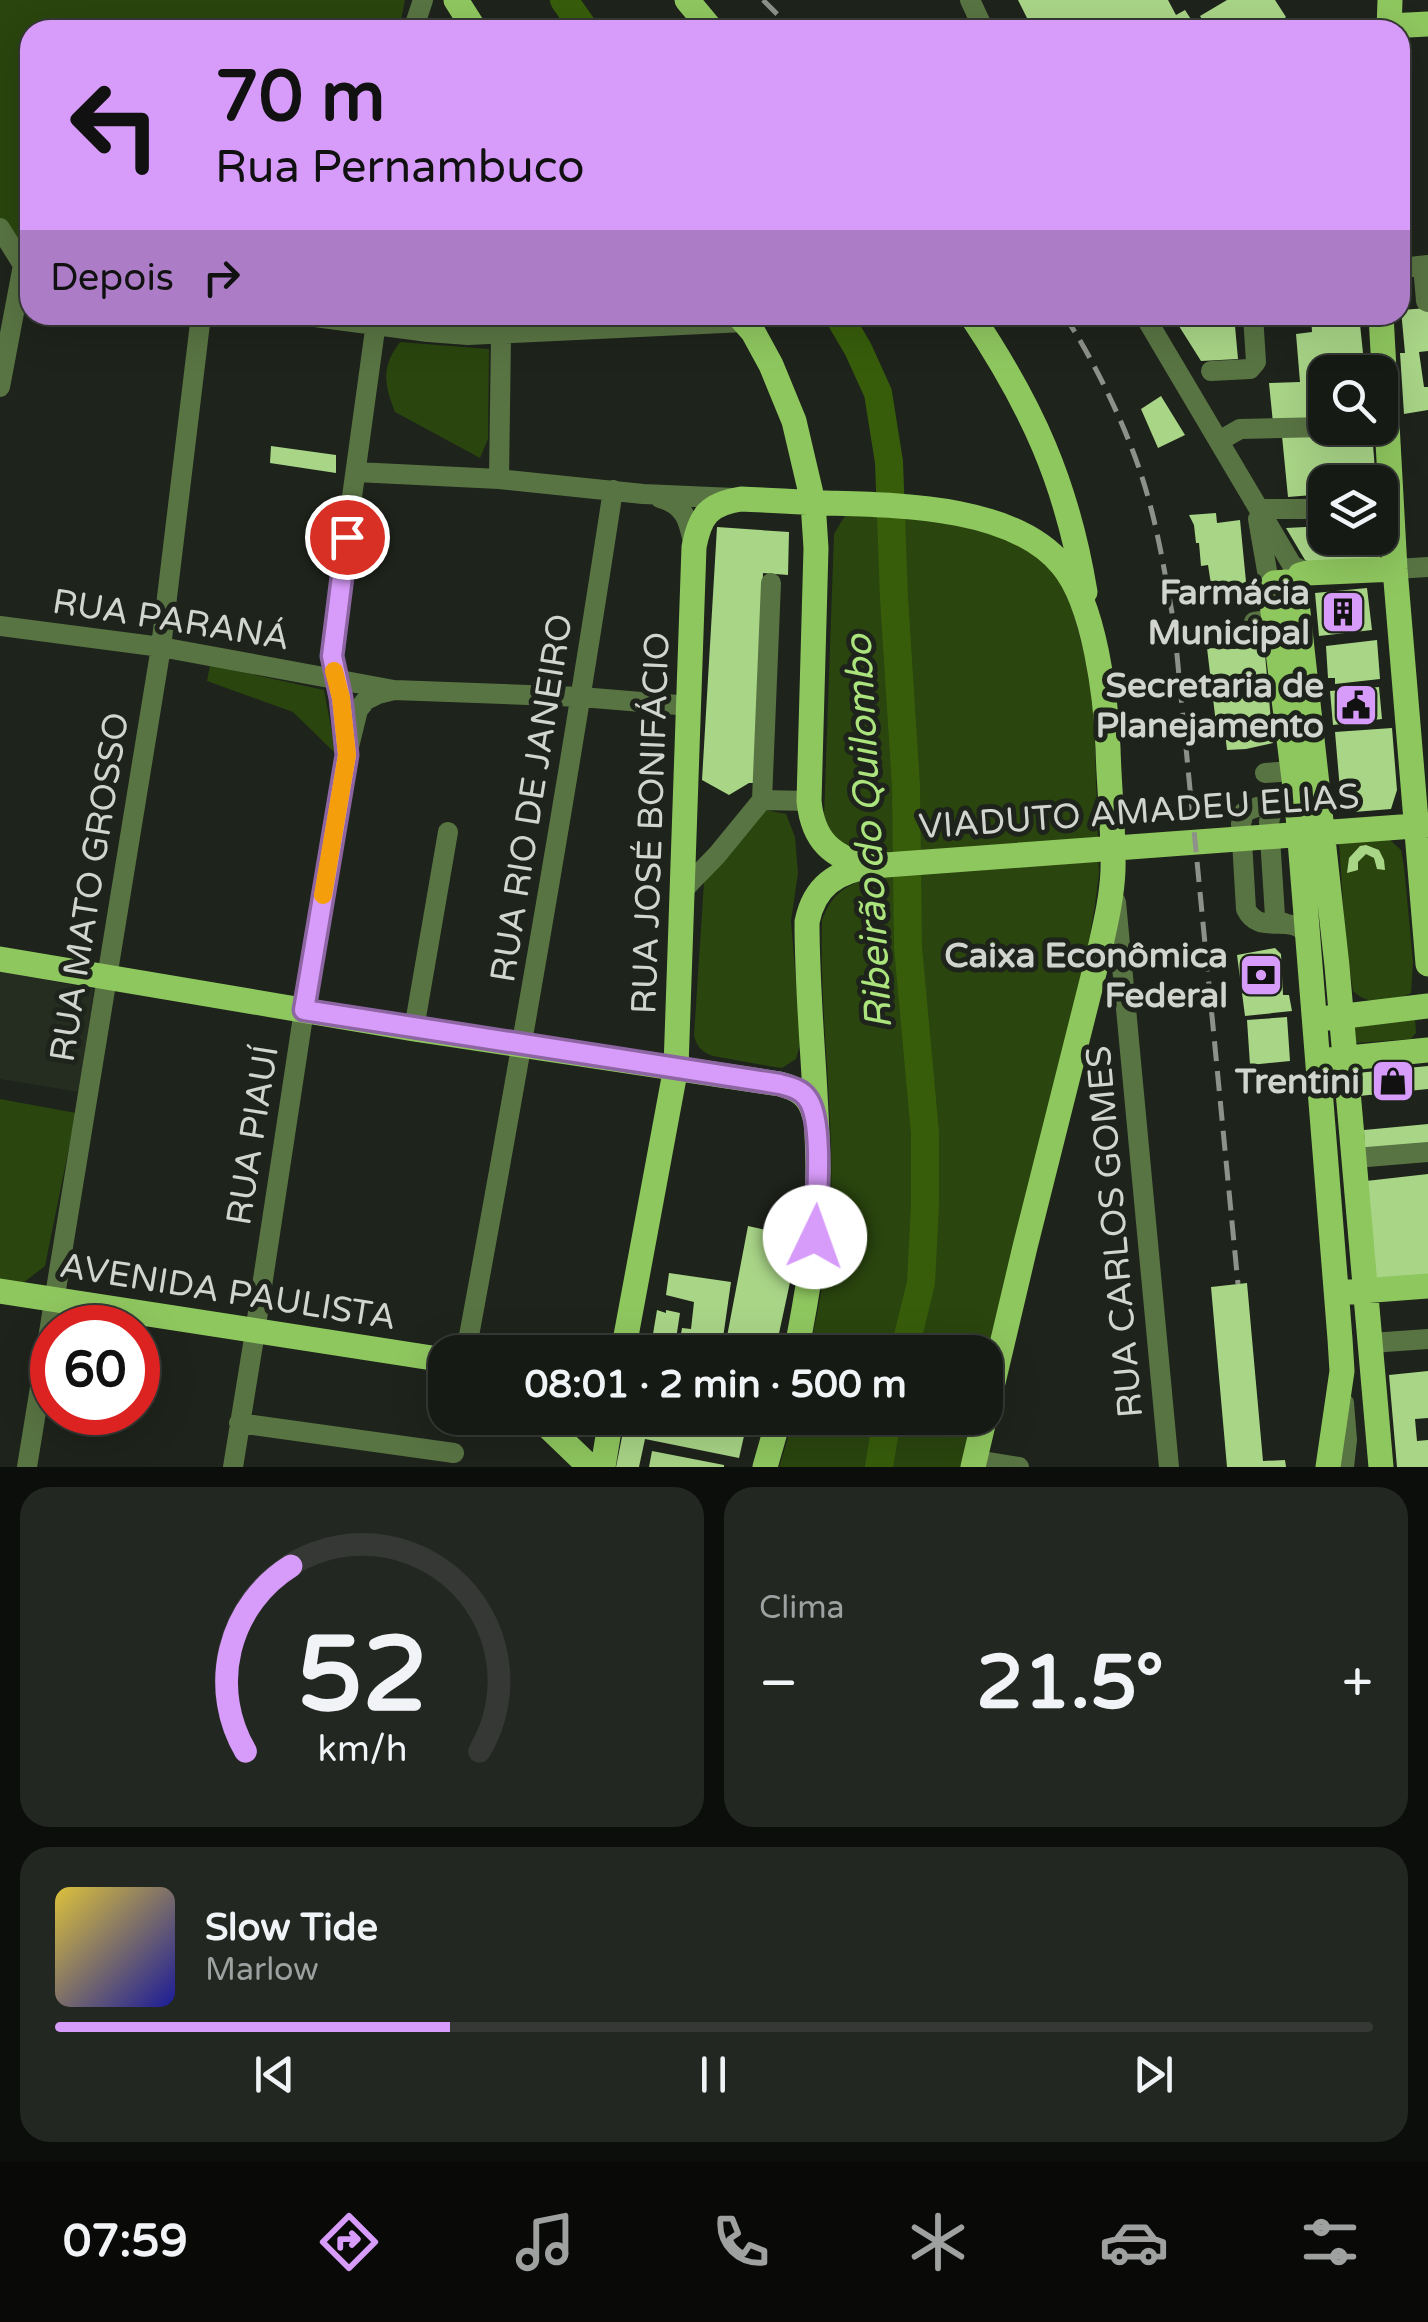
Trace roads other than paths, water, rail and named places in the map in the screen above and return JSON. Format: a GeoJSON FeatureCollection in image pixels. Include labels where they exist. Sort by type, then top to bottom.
{"type":"FeatureCollection","features":[{"type":"Feature","properties":{"kind":"main road"},"geometry":{"type":"LineString","coordinates":[[686,0],[703,20]]}},
{"type":"Feature","properties":{"kind":"main road"},"geometry":{"type":"LineString","coordinates":[[746,325],[771,365],[794,420],[813,502],[816,548],[812,824],[826,846],[852,862],[871,867]]}},
{"type":"Feature","properties":{"kind":"main road"},"geometry":{"type":"LineString","coordinates":[[974,1464],[1099,953],[1112,871],[1107,715],[1079,554],[1042,437],[978,325]]}},
{"type":"Feature","properties":{"kind":"main road"},"geometry":{"type":"LineString","coordinates":[[1381,325],[1382,355]]}},
{"type":"Feature","properties":{"kind":"main road"},"geometry":{"type":"LineString","coordinates":[[1385,445],[1411,826],[1428,964]]}},
{"type":"Feature","properties":{"kind":"main road"},"geometry":{"type":"LineString","coordinates":[[771,500],[784,496],[797,484],[803,454]]}},
{"type":"Feature","properties":{"kind":"main road"},"geometry":{"type":"LineString","coordinates":[[742,498],[913,506],[992,522],[1044,549],[1063,566],[1077,590],[1092,631]]}},
{"type":"Feature","properties":{"kind":"main road","name":"RUA JOSÉ BONIFÁCIO"},"geometry":{"type":"LineString","coordinates":[[626,1335],[676,1067],[694,547],[698,528],[712,509],[742,498]]}},
{"type":"Feature","properties":{"kind":"main road"},"geometry":{"type":"LineString","coordinates":[[771,500],[786,504],[800,515],[816,548]]}},
{"type":"Feature","properties":{"kind":"main road"},"geometry":{"type":"LineString","coordinates":[[1382,1467],[1342,1016],[1322,847],[1299,803],[1264,620],[1291,584],[1394,569]]}},
{"type":"Feature","properties":{"kind":"main road"},"geometry":{"type":"LineString","coordinates":[[1291,584],[1299,929],[1319,1061],[1342,1371],[1328,1467]]}},
{"type":"Feature","properties":{"kind":"main road","name":"VIADUTO AMADEU ELIAS"},"geometry":{"type":"LineString","coordinates":[[871,867],[1411,826]]}},
{"type":"Feature","properties":{"kind":"main road"},"geometry":{"type":"LineString","coordinates":[[799,1335],[815,1237],[818,1170],[809,912],[817,894],[830,880],[851,870],[871,867]]}},
{"type":"Feature","properties":{"kind":"main road"},"geometry":{"type":"LineString","coordinates":[[0,959],[414,1029],[780,1084],[806,1096],[816,1123]]}},
{"type":"Feature","properties":{"kind":"main road"},"geometry":{"type":"LineString","coordinates":[[1314,1020],[1428,1006]]}},
{"type":"Feature","properties":{"kind":"main road"},"geometry":{"type":"LineString","coordinates":[[1319,1061],[1428,1050]]}},
{"type":"Feature","properties":{"kind":"main road"},"geometry":{"type":"LineString","coordinates":[[780,1084],[794,1082],[805,1074],[812,1052]]}},
{"type":"Feature","properties":{"kind":"main road"},"geometry":{"type":"LineString","coordinates":[[1337,1292],[1428,1286]]}},
{"type":"Feature","properties":{"kind":"main road","name":"AVENIDA PAULISTA"},"geometry":{"type":"LineString","coordinates":[[0,1291],[428,1357]]}},
{"type":"Feature","properties":{"kind":"main road"},"geometry":{"type":"LineString","coordinates":[[557,1435],[590,1467]]}},
{"type":"Feature","properties":{"kind":"main road"},"geometry":{"type":"LineString","coordinates":[[602,1467],[609,1435]]}},
{"type":"Feature","properties":{"kind":"main road"},"geometry":{"type":"LineString","coordinates":[[765,1467],[774,1435]]}},
{"type":"Feature","properties":{"kind":"street"},"geometry":{"type":"LineString","coordinates":[[0,228],[20,257]]}},
{"type":"Feature","properties":{"kind":"street"},"geometry":{"type":"LineString","coordinates":[[1425,266],[1428,302]]}},
{"type":"Feature","properties":{"kind":"street"},"geometry":{"type":"LineString","coordinates":[[0,387],[20,294]]}},
{"type":"Feature","properties":{"kind":"street","name":"RUA MATO GROSSO"},"geometry":{"type":"LineString","coordinates":[[26,1467],[162,647],[200,325]]}},
{"type":"Feature","properties":{"kind":"street","name":"RUA PIAUÍ"},"geometry":{"type":"LineString","coordinates":[[347,755],[332,656],[333,635],[376,325]]}},
{"type":"Feature","properties":{"kind":"street"},"geometry":{"type":"LineString","coordinates":[[398,325],[428,332],[501,336],[648,325]]}},
{"type":"Feature","properties":{"kind":"street"},"geometry":{"type":"LineString","coordinates":[[1150,325],[1292,565],[1291,584]]}},
{"type":"Feature","properties":{"kind":"street"},"geometry":{"type":"LineString","coordinates":[[1212,372],[1250,369],[1256,362],[1254,325]]}},
{"type":"Feature","properties":{"kind":"street"},"geometry":{"type":"LineString","coordinates":[[499,479],[501,336]]}},
{"type":"Feature","properties":{"kind":"street"},"geometry":{"type":"LineString","coordinates":[[1219,441],[1240,429],[1308,427]]}},
{"type":"Feature","properties":{"kind":"street"},"geometry":{"type":"LineString","coordinates":[[356,472],[742,498]]}},
{"type":"Feature","properties":{"kind":"street"},"geometry":{"type":"LineString","coordinates":[[1247,489],[1291,584]]}},
{"type":"Feature","properties":{"kind":"street","name":"RUA RIO DE JANEIRO"},"geometry":{"type":"LineString","coordinates":[[469,1335],[523,1044],[612,490]]}},
{"type":"Feature","properties":{"kind":"street"},"geometry":{"type":"LineString","coordinates":[[643,494],[679,506],[687,516],[694,547]]}},
{"type":"Feature","properties":{"kind":"street"},"geometry":{"type":"LineString","coordinates":[[1259,509],[1308,509]]}},
{"type":"Feature","properties":{"kind":"street"},"geometry":{"type":"LineString","coordinates":[[1394,569],[1428,567]]}},
{"type":"Feature","properties":{"kind":"street"},"geometry":{"type":"LineString","coordinates":[[683,890],[762,800],[771,583]]}},
{"type":"Feature","properties":{"kind":"street","name":"RUA PARANÁ"},"geometry":{"type":"LineString","coordinates":[[0,626],[162,647],[394,690],[690,706]]}},
{"type":"Feature","properties":{"kind":"street","name":"RUA PIAUÍ"},"geometry":{"type":"LineString","coordinates":[[232,1467],[347,755],[358,710],[366,700],[394,690]]}},
{"type":"Feature","properties":{"kind":"street"},"geometry":{"type":"LineString","coordinates":[[1265,774],[1293,771]]}},
{"type":"Feature","properties":{"kind":"street"},"geometry":{"type":"LineString","coordinates":[[762,800],[810,801]]}},
{"type":"Feature","properties":{"kind":"street"},"geometry":{"type":"LineString","coordinates":[[1299,803],[1249,808],[1241,824],[1248,915],[1258,923],[1299,929]]}},
{"type":"Feature","properties":{"kind":"street"},"geometry":{"type":"LineString","coordinates":[[685,831],[697,853],[716,855]]}},
{"type":"Feature","properties":{"kind":"street"},"geometry":{"type":"LineString","coordinates":[[414,1029],[448,832]]}},
{"type":"Feature","properties":{"kind":"street","name":"RUA CARLOS GOMES"},"geometry":{"type":"LineString","coordinates":[[1112,871],[1169,1467]]}},
{"type":"Feature","properties":{"kind":"street"},"geometry":{"type":"LineString","coordinates":[[1354,1158],[1428,1152]]}},
{"type":"Feature","properties":{"kind":"street"},"geometry":{"type":"LineString","coordinates":[[1370,1467],[1371,1340],[1428,1340]]}},
{"type":"Feature","properties":{"kind":"street"},"geometry":{"type":"LineString","coordinates":[[1342,1371],[1344,1467]]}},
{"type":"Feature","properties":{"kind":"street"},"geometry":{"type":"LineString","coordinates":[[240,1423],[454,1453]]}},
{"type":"Feature","properties":{"kind":"street"},"geometry":{"type":"LineString","coordinates":[[974,1464],[1019,1467]]}},
{"type":"Feature","properties":{"kind":"waterway","name":"Ribeirão do Quilombo"},"geometry":{"type":"LineString","coordinates":[[564,0],[578,20]]}},
{"type":"Feature","properties":{"kind":"waterway","name":"Ribeirão do Quilombo"},"geometry":{"type":"LineString","coordinates":[[844,325],[878,393],[889,462],[906,786],[908,947],[925,1133],[921,1283],[908,1335]]}},
{"type":"Feature","properties":{"kind":"waterway","name":"Ribeirão do Quilombo"},"geometry":{"type":"LineString","coordinates":[[879,1467],[884,1435]]}},
{"type":"Feature","properties":{"kind":"railway"},"geometry":{"type":"LineString","coordinates":[[763,0],[783,20]]}},
{"type":"Feature","properties":{"kind":"railway"},"geometry":{"type":"LineString","coordinates":[[1070,325],[1097,371],[1134,455],[1152,511],[1174,624],[1238,1284]]}},
{"type":"Feature","properties":{"kind":"place","name":"Farmácia Municipal"},"geometry":{"type":"Point","coordinates":[1343,612]}},
{"type":"Feature","properties":{"kind":"place","name":"Secretaria de Planejamento"},"geometry":{"type":"Point","coordinates":[1356,705]}},
{"type":"Feature","properties":{"kind":"place","name":"Caixa Econômica Federal"},"geometry":{"type":"Point","coordinates":[1261,975]}},
{"type":"Feature","properties":{"kind":"place","name":"Trentini"},"geometry":{"type":"Point","coordinates":[1393,1081]}}]}
